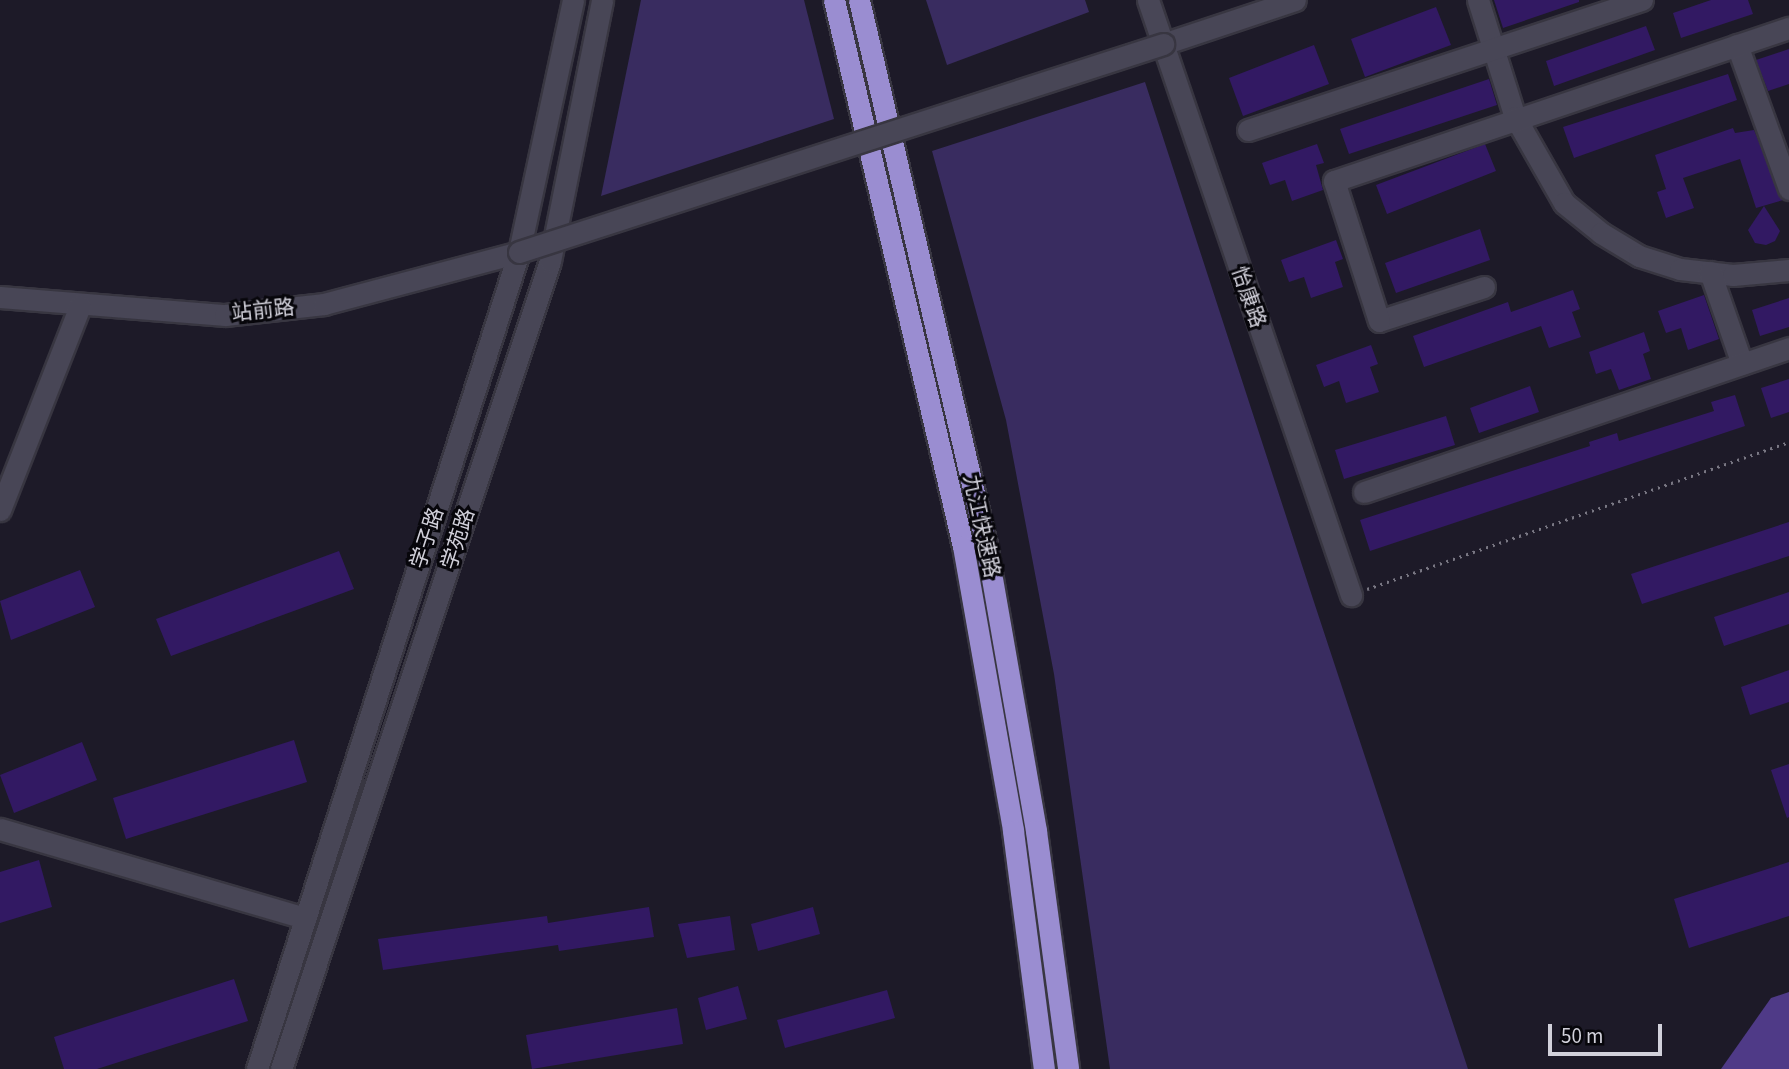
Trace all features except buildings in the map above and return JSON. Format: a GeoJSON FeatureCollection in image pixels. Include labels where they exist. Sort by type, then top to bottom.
{"type":"FeatureCollection","features":[{"type":"Feature","properties":{"kind":"highway","name":"九江快速路"},"geometry":{"type":"LineString","coordinates":[[834,0],[963,547],[1013,831],[1044,1069]]}},
{"type":"Feature","properties":{"kind":"highway","name":"九江快速路"},"geometry":{"type":"LineString","coordinates":[[859,0],[986,544],[1036,831],[1068,1069]]}},
{"type":"Feature","properties":{"kind":"street","name":"学子路"},"geometry":{"type":"LineString","coordinates":[[257,1069],[519,252],[573,0]]}},
{"type":"Feature","properties":{"kind":"street","name":"学苑路"},"geometry":{"type":"LineString","coordinates":[[281,1069],[550,261],[602,0]]}},
{"type":"Feature","properties":{"kind":"street","name":"怡康路"},"geometry":{"type":"LineString","coordinates":[[1148,0],[1351,595]]}},
{"type":"Feature","properties":{"kind":"street","name":"站前路"},"geometry":{"type":"LineString","coordinates":[[0,298],[225,315],[324,304],[519,252],[1295,0]]}},
{"type":"Feature","properties":{"kind":"street"},"geometry":{"type":"LineString","coordinates":[[1478,0],[1515,117],[1564,203],[1601,233],[1639,256],[1710,272],[1789,270]]}},
{"type":"Feature","properties":{"kind":"street"},"geometry":{"type":"LineString","coordinates":[[1248,130],[1642,0]]}},
{"type":"Feature","properties":{"kind":"street"},"geometry":{"type":"LineString","coordinates":[[1484,287],[1379,321],[1334,181],[1515,117],[1789,28]]}},
{"type":"Feature","properties":{"kind":"street"},"geometry":{"type":"LineString","coordinates":[[1737,46],[1789,189]]}},
{"type":"Feature","properties":{"kind":"street"},"geometry":{"type":"LineString","coordinates":[[1710,272],[1742,364]]}},
{"type":"Feature","properties":{"kind":"street"},"geometry":{"type":"LineString","coordinates":[[0,510],[80,306]]}},
{"type":"Feature","properties":{"kind":"street"},"geometry":{"type":"LineString","coordinates":[[1364,492],[1789,348]]}},
{"type":"Feature","properties":{"kind":"street"},"geometry":{"type":"LineString","coordinates":[[0,829],[305,918]]}},
{"type":"Feature","properties":{"kind":"path"},"geometry":{"type":"LineString","coordinates":[[1351,595],[1789,442]]}},
{"type":"Feature","properties":{"kind":"shaded area"},"geometry":{"type":"Polygon","coordinates":[[[641,0],[804,0],[834,119],[601,196],[641,0]]]}},
{"type":"Feature","properties":{"kind":"shaded area"},"geometry":{"type":"Polygon","coordinates":[[[926,0],[1085,0],[1089,12],[947,65],[926,0]]]}},
{"type":"Feature","properties":{"kind":"shaded area"},"geometry":{"type":"Polygon","coordinates":[[[1145,82],[1468,1069],[1110,1069],[1054,674],[1006,420],[932,151],[1145,82]]]}},
{"type":"Feature","properties":{"kind":"shaded area"},"geometry":{"type":"Polygon","coordinates":[[[1789,992],[1789,1069],[1721,1069],[1771,998],[1789,992]]]}}]}
